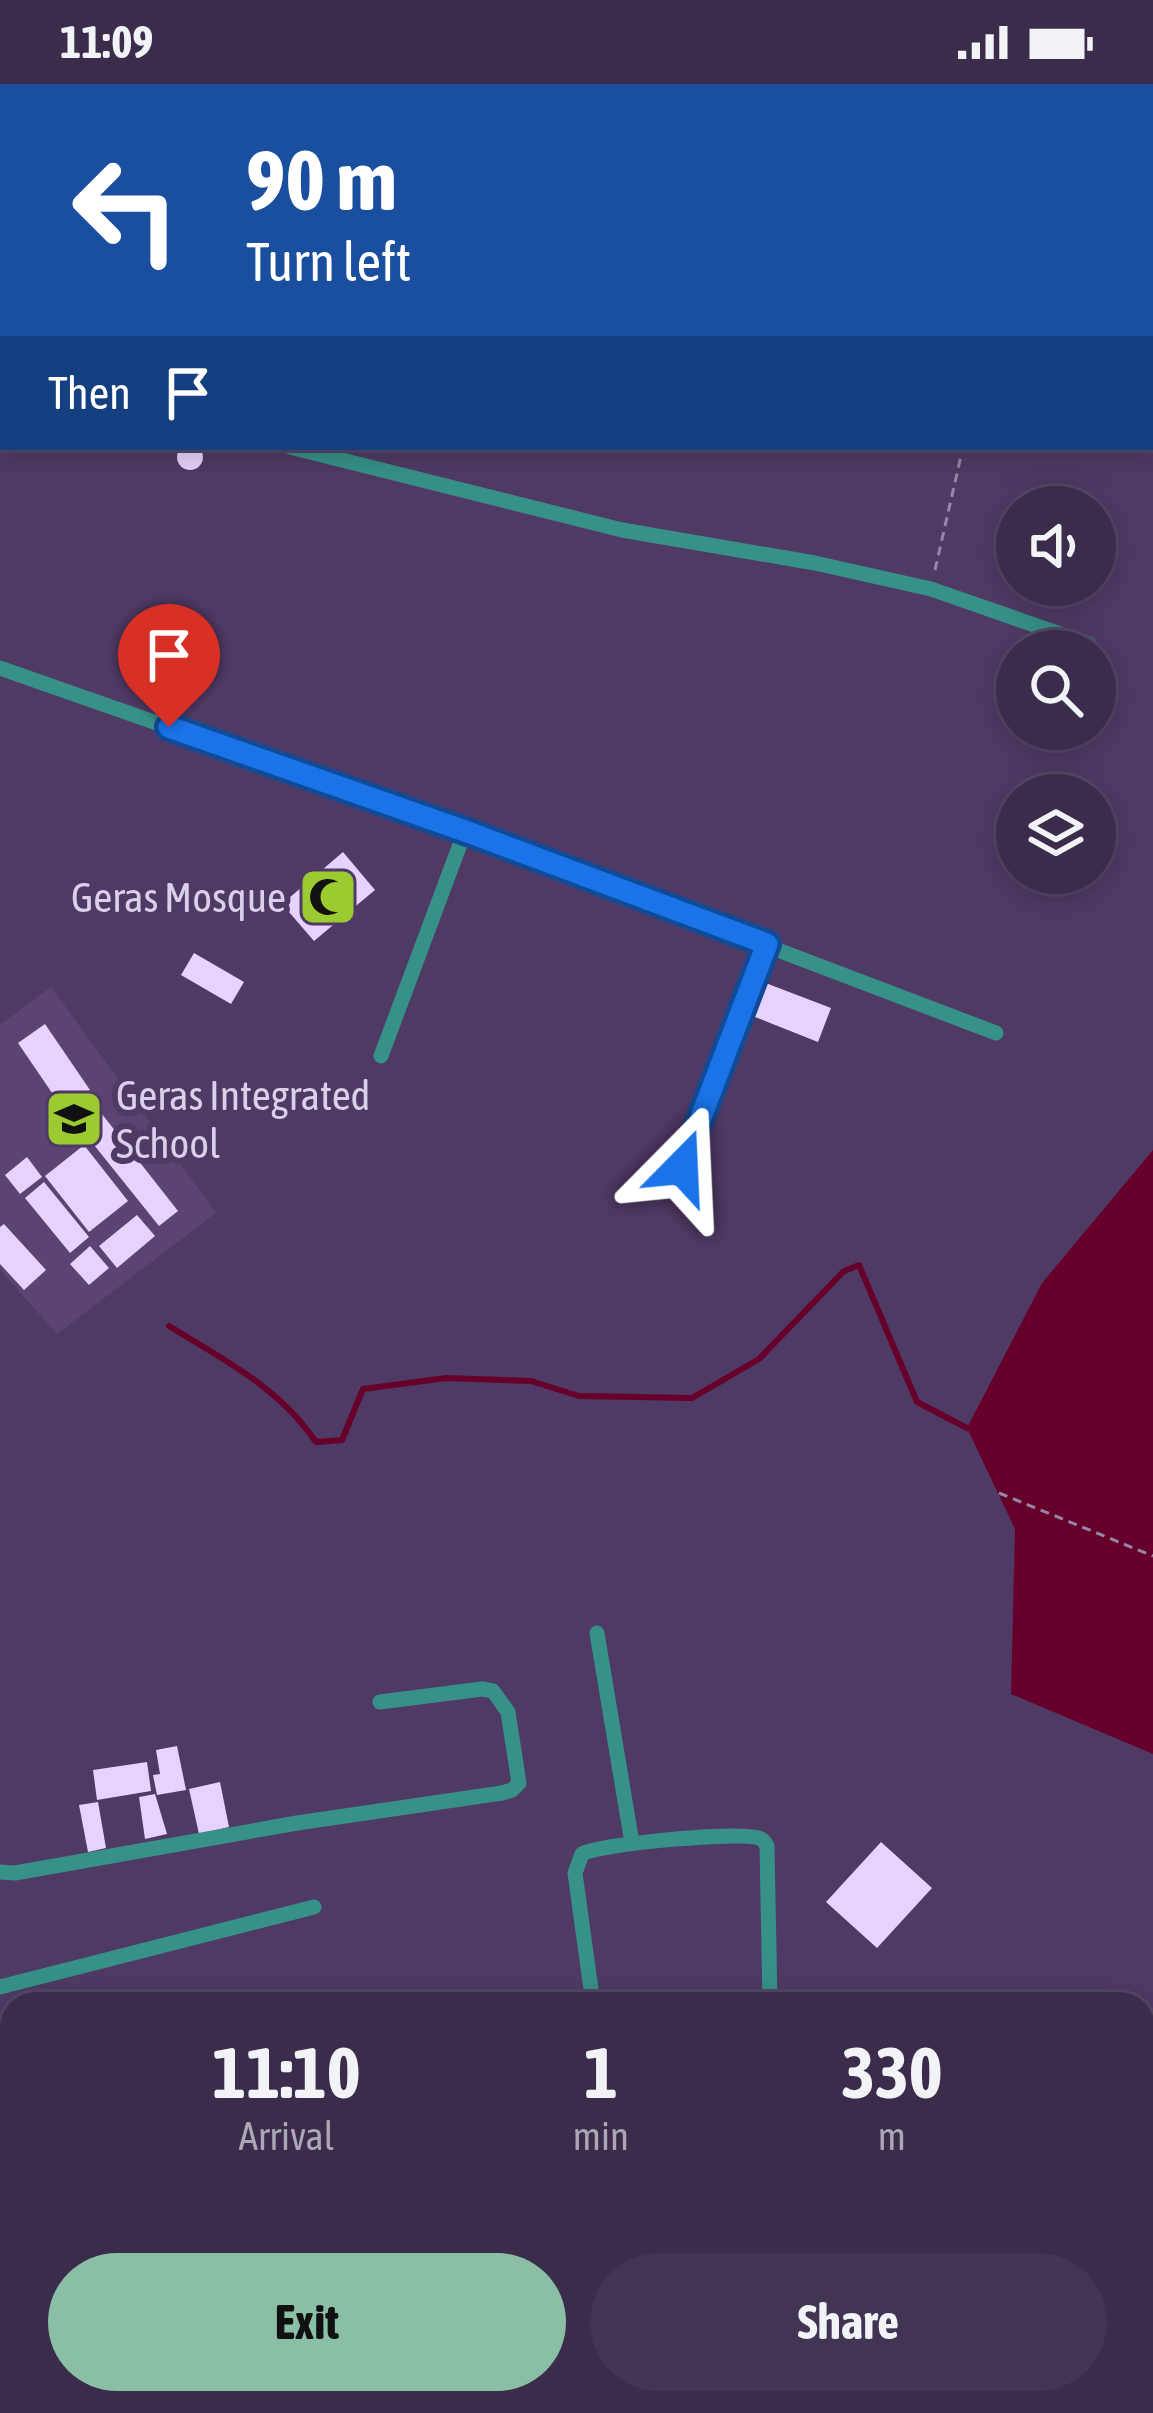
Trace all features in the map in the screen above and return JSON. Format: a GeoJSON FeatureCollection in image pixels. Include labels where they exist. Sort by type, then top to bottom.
{"type":"FeatureCollection","features":[{"type":"Feature","properties":{"kind":"street"},"geometry":{"type":"LineString","coordinates":[[302,450],[622,530],[815,563],[931,590],[1048,630]]}},
{"type":"Feature","properties":{"kind":"street"},"geometry":{"type":"LineString","coordinates":[[0,668],[465,831],[996,1033]]}},
{"type":"Feature","properties":{"kind":"street"},"geometry":{"type":"LineString","coordinates":[[381,1056],[465,831]]}},
{"type":"Feature","properties":{"kind":"street"},"geometry":{"type":"LineString","coordinates":[[682,1167],[767,944]]}},
{"type":"Feature","properties":{"kind":"street"},"geometry":{"type":"LineString","coordinates":[[597,1633],[632,1843]]}},
{"type":"Feature","properties":{"kind":"street"},"geometry":{"type":"LineString","coordinates":[[0,1872],[502,1793],[517,1786],[508,1712],[493,1691],[380,1702]]}},
{"type":"Feature","properties":{"kind":"street"},"geometry":{"type":"LineString","coordinates":[[592,1992],[576,1866],[589,1849],[739,1837],[765,1842],[770,1874],[770,1992]]}},
{"type":"Feature","properties":{"kind":"street"},"geometry":{"type":"LineString","coordinates":[[0,1987],[314,1906]]}},
{"type":"Feature","properties":{"kind":"path"},"geometry":{"type":"LineString","coordinates":[[931,590],[962,450]]}},
{"type":"Feature","properties":{"kind":"path"},"geometry":{"type":"LineString","coordinates":[[1000,1493],[1153,1556]]}},
{"type":"Feature","properties":{"kind":"shaded area","name":"Geras Integrated School"},"geometry":{"type":"Polygon","coordinates":[[[51,987],[216,1213],[57,1334],[0,1270],[0,1025],[51,987]]]}},
{"type":"Feature","properties":{"kind":"shaded area"},"geometry":{"type":"Polygon","coordinates":[[[1153,1150],[1153,1754],[1011,1694],[1015,1529],[967,1428],[1042,1283],[1153,1150]]]}},
{"type":"Feature","properties":{"kind":"building"},"geometry":{"type":"Polygon","coordinates":[[[180,450],[202,452],[202,462],[195,469],[185,469],[178,462],[180,450]]]}},
{"type":"Feature","properties":{"kind":"building","name":"Geras Mosque"},"geometry":{"type":"Polygon","coordinates":[[[343,852],[375,890],[314,941],[282,904],[343,852]]]}},
{"type":"Feature","properties":{"kind":"building"},"geometry":{"type":"Polygon","coordinates":[[[194,953],[244,982],[231,1004],[181,975],[194,953]]]}},
{"type":"Feature","properties":{"kind":"building"},"geometry":{"type":"Polygon","coordinates":[[[763,982],[831,1008],[818,1042],[750,1015],[763,982]]]}},
{"type":"Feature","properties":{"kind":"building"},"geometry":{"type":"Polygon","coordinates":[[[45,1024],[90,1090],[63,1109],[18,1043],[45,1024]]]}},
{"type":"Feature","properties":{"kind":"building"},"geometry":{"type":"Polygon","coordinates":[[[98,1109],[178,1211],[159,1226],[78,1125],[98,1109]]]}},
{"type":"Feature","properties":{"kind":"building"},"geometry":{"type":"Polygon","coordinates":[[[84,1145],[128,1201],[89,1232],[45,1176],[84,1145]]]}},
{"type":"Feature","properties":{"kind":"building"},"geometry":{"type":"Polygon","coordinates":[[[27,1157],[42,1177],[20,1194],[5,1175],[27,1157]]]}},
{"type":"Feature","properties":{"kind":"building"},"geometry":{"type":"Polygon","coordinates":[[[44,1182],[89,1237],[70,1253],[25,1198],[44,1182]]]}},
{"type":"Feature","properties":{"kind":"building"},"geometry":{"type":"Polygon","coordinates":[[[137,1215],[155,1236],[117,1268],[99,1246],[137,1215]]]}},
{"type":"Feature","properties":{"kind":"building"},"geometry":{"type":"Polygon","coordinates":[[[4,1224],[46,1270],[24,1290],[0,1264],[0,1227],[4,1224]]]}},
{"type":"Feature","properties":{"kind":"building"},"geometry":{"type":"Polygon","coordinates":[[[90,1246],[109,1268],[89,1285],[70,1264],[90,1246]]]}},
{"type":"Feature","properties":{"kind":"building"},"geometry":{"type":"Polygon","coordinates":[[[177,1746],[186,1790],[157,1795],[156,1750],[177,1746]]]}},
{"type":"Feature","properties":{"kind":"building"},"geometry":{"type":"Polygon","coordinates":[[[147,1762],[151,1791],[97,1800],[93,1770],[147,1762]]]}},
{"type":"Feature","properties":{"kind":"building"},"geometry":{"type":"Polygon","coordinates":[[[220,1782],[229,1827],[199,1834],[189,1789],[220,1782]]]}},
{"type":"Feature","properties":{"kind":"building"},"geometry":{"type":"Polygon","coordinates":[[[155,1794],[167,1834],[145,1839],[139,1797],[155,1794]]]}},
{"type":"Feature","properties":{"kind":"building"},"geometry":{"type":"Polygon","coordinates":[[[98,1802],[106,1848],[88,1852],[79,1805],[98,1802]]]}},
{"type":"Feature","properties":{"kind":"building"},"geometry":{"type":"Polygon","coordinates":[[[881,1842],[932,1888],[877,1948],[826,1902],[881,1842]]]}},
{"type":"Feature","properties":{"kind":"waterway"},"geometry":{"type":"LineString","coordinates":[[169,1326],[268,1390],[316,1442],[342,1440],[363,1389],[446,1378],[531,1381],[579,1396],[692,1398],[759,1359],[844,1271],[859,1265],[917,1402],[967,1428]]}},
{"type":"Feature","properties":{"kind":"place","name":"Geras Mosque"},"geometry":{"type":"Point","coordinates":[328,897]}},
{"type":"Feature","properties":{"kind":"place","name":"Geras Integrated School"},"geometry":{"type":"Point","coordinates":[74,1119]}},
{"type":"Feature","properties":{"kind":"route"},"geometry":{"type":"LineString","coordinates":[[169,727],[767,944],[682,1167]]}}]}
